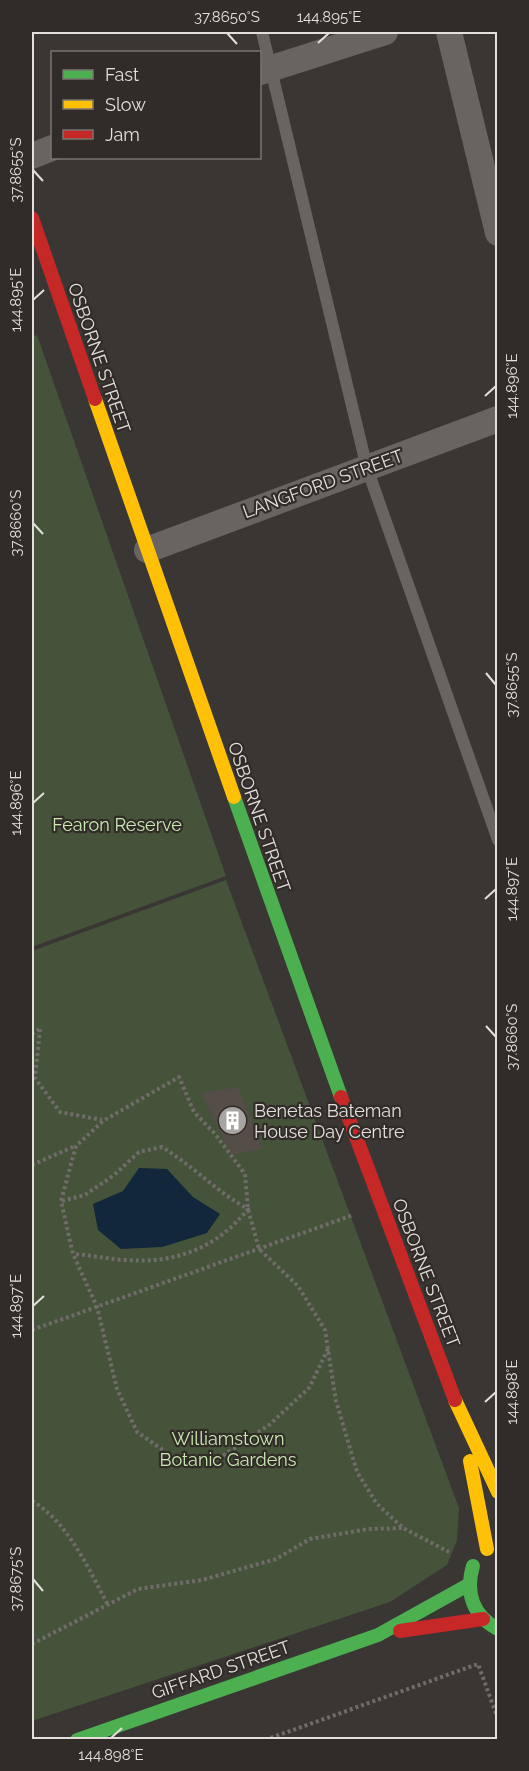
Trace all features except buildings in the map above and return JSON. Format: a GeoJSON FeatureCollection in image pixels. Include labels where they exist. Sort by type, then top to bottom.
{"type":"FeatureCollection","features":[{"type":"Feature","properties":{"kind":"street"},"geometry":{"type":"LineString","coordinates":[[265,70],[385,32]]}},
{"type":"Feature","properties":{"kind":"street"},"geometry":{"type":"LineString","coordinates":[[449,32],[498,233]]}},
{"type":"Feature","properties":{"kind":"street"},"geometry":{"type":"LineString","coordinates":[[32,156],[51,148]]}},
{"type":"Feature","properties":{"kind":"street","name":"OSBORNE STREET"},"geometry":{"type":"LineString","coordinates":[[32,218],[297,979],[464,1423],[498,1492]]}},
{"type":"Feature","properties":{"kind":"street","name":"LANGFORD STREET"},"geometry":{"type":"LineString","coordinates":[[147,550],[498,419]]}},
{"type":"Feature","properties":{"kind":"street","name":"OSBORNE STREET"},"geometry":{"type":"LineString","coordinates":[[464,1423],[492,1546]]}},
{"type":"Feature","properties":{"kind":"street"},"geometry":{"type":"LineString","coordinates":[[492,1546],[474,1564],[468,1585],[475,1610],[483,1619],[498,1629]]}},
{"type":"Feature","properties":{"kind":"street","name":"GIFFARD STREET"},"geometry":{"type":"LineString","coordinates":[[77,1740],[378,1635],[468,1585]]}},
{"type":"Feature","properties":{"kind":"street","name":"GIFFARD STREET"},"geometry":{"type":"LineString","coordinates":[[378,1635],[483,1619]]}},
{"type":"Feature","properties":{"kind":"lane"},"geometry":{"type":"LineString","coordinates":[[262,32],[265,70],[366,468],[498,840]]}},
{"type":"Feature","properties":{"kind":"path"},"geometry":{"type":"LineString","coordinates":[[32,1034],[40,1029],[35,1078],[60,1112],[103,1121]]}},
{"type":"Feature","properties":{"kind":"path"},"geometry":{"type":"LineString","coordinates":[[32,1165],[76,1146],[103,1121],[179,1077],[194,1112],[215,1134],[245,1174],[248,1209],[259,1249],[298,1286],[325,1330],[336,1401],[357,1472],[376,1504],[403,1528],[474,1564]]}},
{"type":"Feature","properties":{"kind":"path"},"geometry":{"type":"LineString","coordinates":[[76,1146],[61,1201],[73,1254],[97,1307],[117,1389],[137,1432],[173,1457],[221,1457],[269,1425],[309,1388],[328,1349]]}},
{"type":"Feature","properties":{"kind":"path"},"geometry":{"type":"LineString","coordinates":[[61,1201],[85,1195],[114,1175],[139,1152],[162,1147],[188,1163],[226,1197],[248,1209]]}},
{"type":"Feature","properties":{"kind":"path"},"geometry":{"type":"LineString","coordinates":[[32,1330],[382,1205]]}},
{"type":"Feature","properties":{"kind":"path"},"geometry":{"type":"LineString","coordinates":[[73,1254],[152,1261],[183,1254],[210,1245],[232,1229],[248,1209]]}},
{"type":"Feature","properties":{"kind":"path"},"geometry":{"type":"LineString","coordinates":[[32,1501],[45,1509],[76,1547],[108,1605]]}},
{"type":"Feature","properties":{"kind":"path"},"geometry":{"type":"LineString","coordinates":[[32,1644],[138,1589],[202,1580],[276,1559],[310,1539],[368,1529],[403,1528]]}},
{"type":"Feature","properties":{"kind":"path"},"geometry":{"type":"LineString","coordinates":[[265,1740],[478,1664],[498,1719]]}},
{"type":"Feature","properties":{"kind":"green space","name":"Fearon Reserve"},"geometry":{"type":"Polygon","coordinates":[[[37,335],[226,876],[32,947],[32,337],[37,335]]]}},
{"type":"Feature","properties":{"kind":"green space","name":"Williamstown Botanic Gardens"},"geometry":{"type":"Polygon","coordinates":[[[226,880],[459,1508],[457,1540],[447,1565],[390,1602],[32,1721],[32,951],[226,880]]]}},
{"type":"Feature","properties":{"kind":"water"},"geometry":{"type":"Polygon","coordinates":[[[139,1168],[167,1169],[193,1197],[220,1214],[207,1233],[162,1247],[121,1249],[98,1230],[93,1204],[123,1191],[139,1168]]]}},
{"type":"Feature","properties":{"kind":"traffic: fast"},"geometry":{"type":"LineString","coordinates":[[234,797],[341,1097]]}},
{"type":"Feature","properties":{"kind":"traffic: fast"},"geometry":{"type":"LineString","coordinates":[[473,1566],[470,1585],[473,1603],[482,1617],[498,1629]]}},
{"type":"Feature","properties":{"kind":"traffic: fast"},"geometry":{"type":"LineString","coordinates":[[77,1740],[378,1635],[468,1585]]}},
{"type":"Feature","properties":{"kind":"traffic: slow"},"geometry":{"type":"LineString","coordinates":[[95,399],[234,797]]}},
{"type":"Feature","properties":{"kind":"traffic: slow"},"geometry":{"type":"LineString","coordinates":[[455,1400],[498,1492]]}},
{"type":"Feature","properties":{"kind":"traffic: slow"},"geometry":{"type":"LineString","coordinates":[[470,1461],[487,1549]]}},
{"type":"Feature","properties":{"kind":"traffic: jam"},"geometry":{"type":"LineString","coordinates":[[32,218],[95,399]]}},
{"type":"Feature","properties":{"kind":"traffic: jam"},"geometry":{"type":"LineString","coordinates":[[341,1097],[455,1400]]}},
{"type":"Feature","properties":{"kind":"traffic: jam"},"geometry":{"type":"LineString","coordinates":[[400,1631],[483,1619]]}},
{"type":"Feature","properties":{"kind":"place","name":"Benetas Bateman House Day Centre"},"geometry":{"type":"Point","coordinates":[233,1121]}}]}
